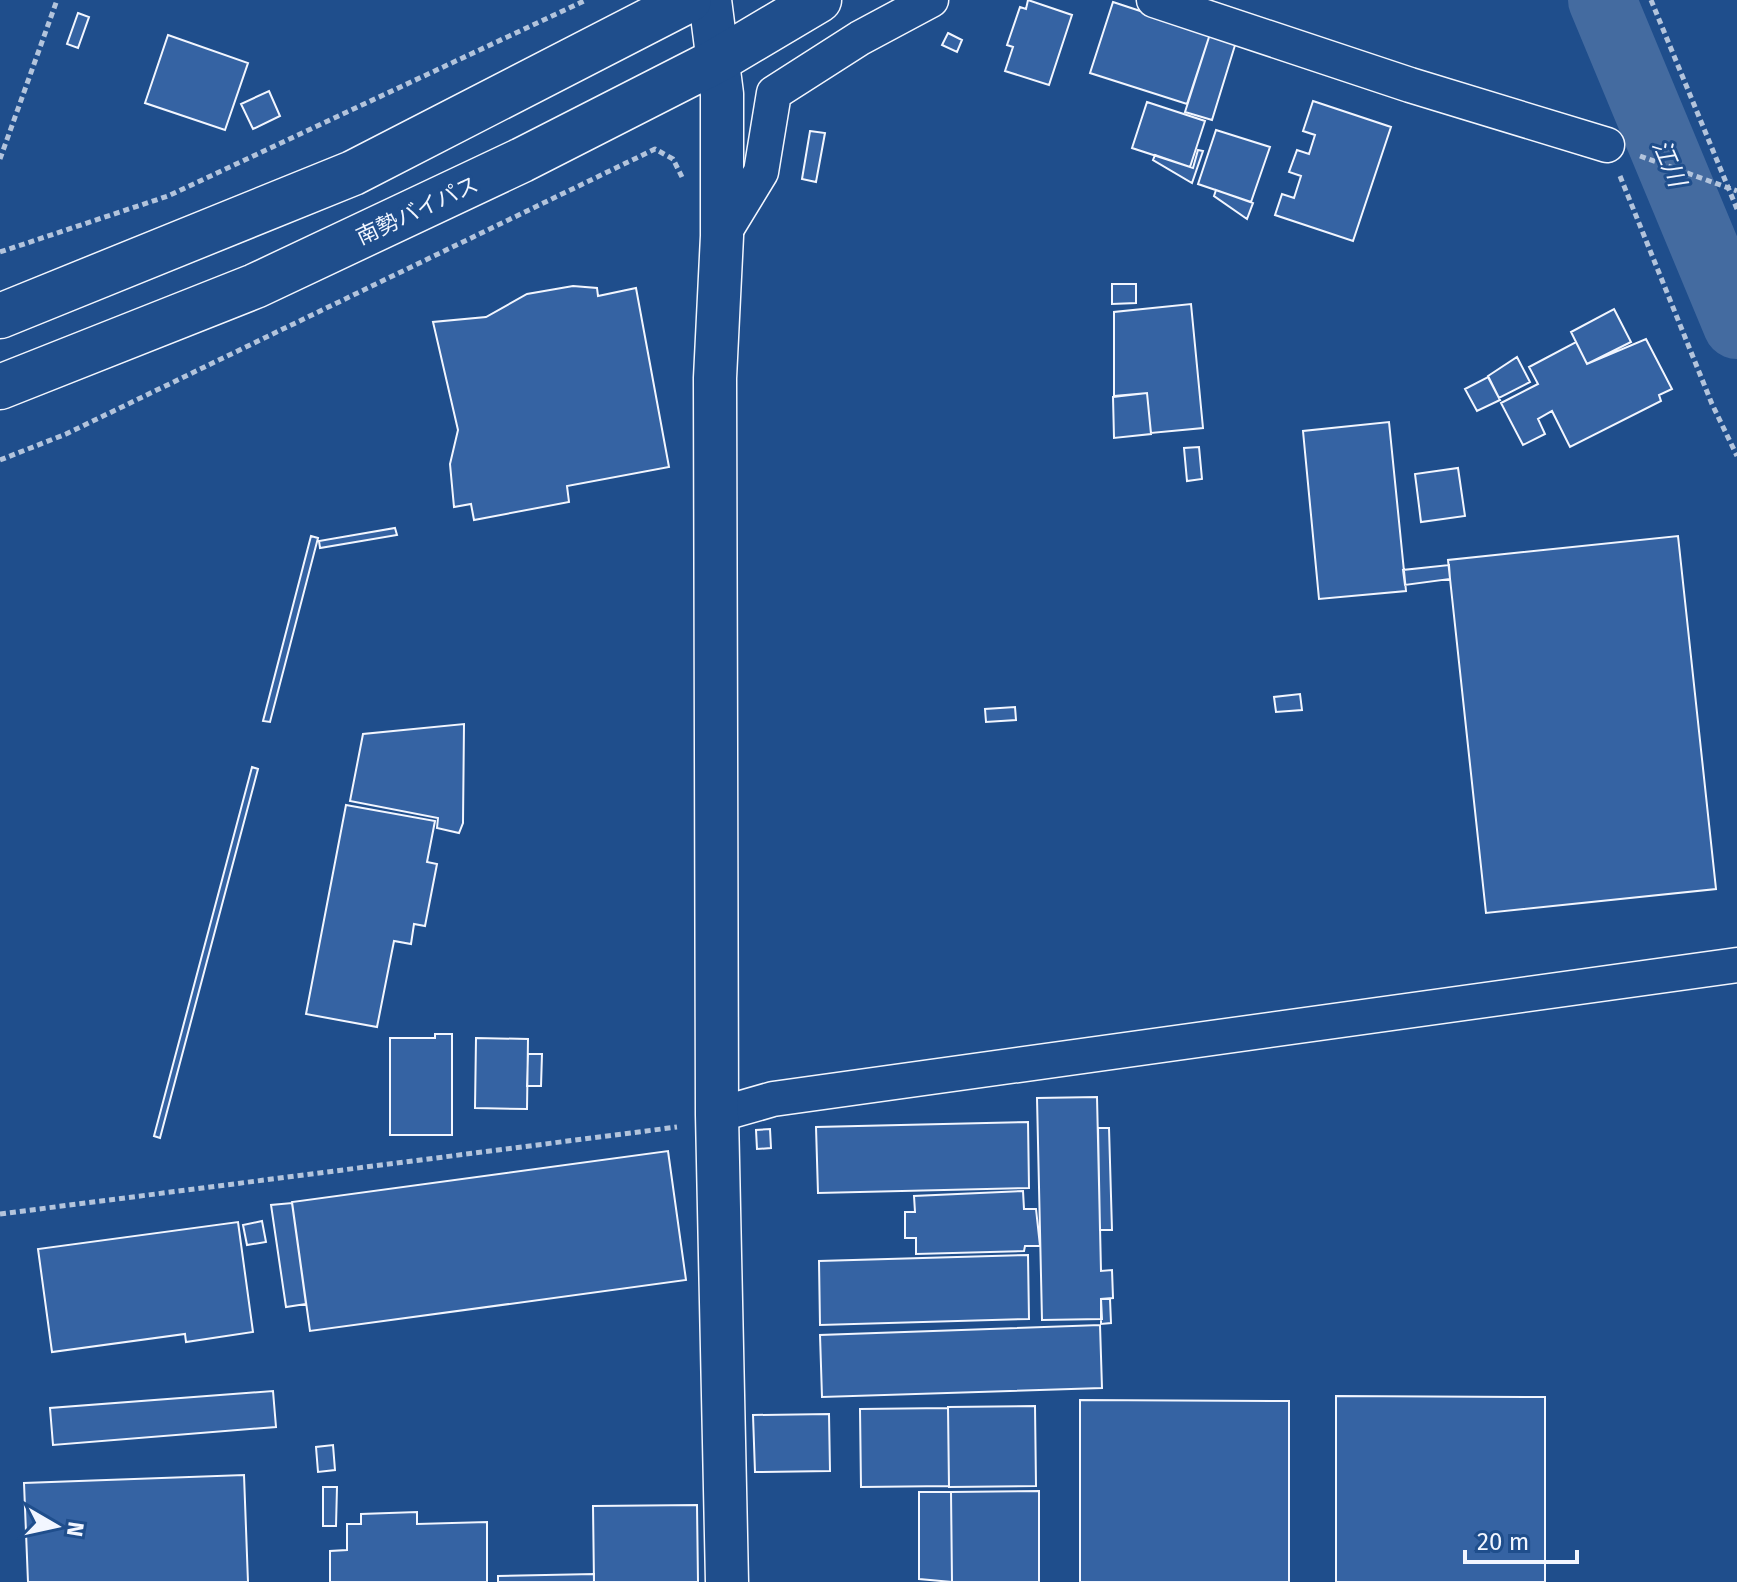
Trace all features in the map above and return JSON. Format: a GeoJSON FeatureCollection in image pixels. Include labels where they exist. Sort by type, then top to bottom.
{"type":"FeatureCollection","features":[{"type":"Feature","properties":{"kind":"highway"},"geometry":{"type":"LineString","coordinates":[[0,316],[353,173],[689,0]]}},
{"type":"Feature","properties":{"kind":"highway","name":"南勢バイパス"},"geometry":{"type":"LineString","coordinates":[[0,387],[255,286],[548,148],[718,60],[819,0]]}},
{"type":"Feature","properties":{"kind":"street"},"geometry":{"type":"LineString","coordinates":[[710,0],[718,60],[722,236],[715,378],[717,1115],[727,1582]]}},
{"type":"Feature","properties":{"kind":"street"},"geometry":{"type":"LineString","coordinates":[[722,236],[761,172],[774,93],[860,38],[931,0]]}},
{"type":"Feature","properties":{"kind":"street"},"geometry":{"type":"LineString","coordinates":[[1154,0],[1410,85],[1607,145]]}},
{"type":"Feature","properties":{"kind":"street"},"geometry":{"type":"LineString","coordinates":[[717,1115],[773,1099],[1737,965]]}},
{"type":"Feature","properties":{"kind":"path"},"geometry":{"type":"LineString","coordinates":[[0,159],[57,0]]}},
{"type":"Feature","properties":{"kind":"path"},"geometry":{"type":"LineString","coordinates":[[0,252],[168,196],[586,0]]}},
{"type":"Feature","properties":{"kind":"path"},"geometry":{"type":"LineString","coordinates":[[1651,0],[1737,209]]}},
{"type":"Feature","properties":{"kind":"path"},"geometry":{"type":"LineString","coordinates":[[1607,145],[1737,191]]}},
{"type":"Feature","properties":{"kind":"path"},"geometry":{"type":"LineString","coordinates":[[1607,145],[1712,404],[1737,456]]}},
{"type":"Feature","properties":{"kind":"path"},"geometry":{"type":"LineString","coordinates":[[0,460],[66,434],[655,149],[673,159],[684,183]]}},
{"type":"Feature","properties":{"kind":"path"},"geometry":{"type":"LineString","coordinates":[[0,1214],[691,1125],[717,1115]]}},
{"type":"Feature","properties":{"kind":"building"},"geometry":{"type":"Polygon","coordinates":[[[1028,0],[1072,15],[1049,85],[1005,71],[1013,47],[1007,45],[1020,7],[1026,9],[1028,0]]]}},
{"type":"Feature","properties":{"kind":"building"},"geometry":{"type":"Polygon","coordinates":[[[1113,2],[1210,34],[1187,104],[1090,73],[1113,2]]]}},
{"type":"Feature","properties":{"kind":"building"},"geometry":{"type":"Polygon","coordinates":[[[78,13],[89,17],[78,48],[67,44],[78,13]]]}},
{"type":"Feature","properties":{"kind":"building"},"geometry":{"type":"Polygon","coordinates":[[[948,33],[962,40],[957,52],[942,45],[948,33]]]}},
{"type":"Feature","properties":{"kind":"building"},"geometry":{"type":"Polygon","coordinates":[[[1210,34],[1236,42],[1212,120],[1185,112],[1210,34]]]}},
{"type":"Feature","properties":{"kind":"building"},"geometry":{"type":"Polygon","coordinates":[[[168,35],[248,63],[225,130],[145,103],[168,35]]]}},
{"type":"Feature","properties":{"kind":"building"},"geometry":{"type":"Polygon","coordinates":[[[269,91],[280,116],[253,129],[241,104],[269,91]]]}},
{"type":"Feature","properties":{"kind":"building"},"geometry":{"type":"Polygon","coordinates":[[[1313,101],[1391,127],[1353,241],[1275,215],[1282,194],[1294,198],[1301,176],[1289,172],[1297,150],[1309,154],[1315,135],[1303,131],[1313,101]]]}},
{"type":"Feature","properties":{"kind":"building"},"geometry":{"type":"Polygon","coordinates":[[[1147,102],[1205,121],[1190,167],[1132,148],[1147,102]]]}},
{"type":"Feature","properties":{"kind":"building"},"geometry":{"type":"Polygon","coordinates":[[[1216,130],[1270,147],[1251,202],[1198,184],[1216,130]]]}},
{"type":"Feature","properties":{"kind":"building"},"geometry":{"type":"Polygon","coordinates":[[[810,131],[825,133],[816,182],[802,179],[810,131]]]}},
{"type":"Feature","properties":{"kind":"building"},"geometry":{"type":"Polygon","coordinates":[[[1198,150],[1203,151],[1192,183],[1153,160],[1155,155],[1193,168],[1198,150]]]}},
{"type":"Feature","properties":{"kind":"building"},"geometry":{"type":"Polygon","coordinates":[[[1216,190],[1253,203],[1247,219],[1214,196],[1216,190]]]}},
{"type":"Feature","properties":{"kind":"building"},"geometry":{"type":"Polygon","coordinates":[[[1112,284],[1136,284],[1136,303],[1112,304],[1112,284]]]}},
{"type":"Feature","properties":{"kind":"building"},"geometry":{"type":"Polygon","coordinates":[[[573,286],[597,288],[598,296],[636,288],[669,467],[567,486],[569,502],[474,520],[471,504],[454,507],[450,464],[458,430],[433,322],[486,317],[527,294],[573,286]]]}},
{"type":"Feature","properties":{"kind":"building"},"geometry":{"type":"Polygon","coordinates":[[[1191,304],[1203,428],[1151,433],[1147,393],[1114,396],[1114,312],[1191,304]]]}},
{"type":"Feature","properties":{"kind":"building"},"geometry":{"type":"Polygon","coordinates":[[[1614,309],[1631,342],[1587,364],[1571,332],[1614,309]]]}},
{"type":"Feature","properties":{"kind":"building"},"geometry":{"type":"Polygon","coordinates":[[[1646,339],[1672,389],[1659,395],[1661,401],[1570,447],[1552,411],[1538,419],[1545,434],[1523,445],[1501,403],[1538,384],[1529,367],[1576,342],[1587,364],[1646,339]]]}},
{"type":"Feature","properties":{"kind":"building"},"geometry":{"type":"Polygon","coordinates":[[[1517,357],[1530,382],[1499,398],[1488,376],[1517,357]]]}},
{"type":"Feature","properties":{"kind":"building"},"geometry":{"type":"Polygon","coordinates":[[[1488,377],[1500,400],[1477,411],[1465,389],[1488,377]]]}},
{"type":"Feature","properties":{"kind":"building"},"geometry":{"type":"Polygon","coordinates":[[[1147,393],[1151,434],[1114,438],[1113,397],[1147,393]]]}},
{"type":"Feature","properties":{"kind":"building"},"geometry":{"type":"Polygon","coordinates":[[[1389,422],[1406,591],[1319,599],[1303,431],[1389,422]]]}},
{"type":"Feature","properties":{"kind":"building"},"geometry":{"type":"Polygon","coordinates":[[[1199,447],[1202,479],[1187,481],[1184,448],[1199,447]]]}},
{"type":"Feature","properties":{"kind":"building"},"geometry":{"type":"Polygon","coordinates":[[[1458,468],[1465,516],[1421,522],[1415,474],[1458,468]]]}},
{"type":"Feature","properties":{"kind":"building"},"geometry":{"type":"Polygon","coordinates":[[[395,528],[397,535],[320,548],[319,541],[395,528]]]}},
{"type":"Feature","properties":{"kind":"building"},"geometry":{"type":"Polygon","coordinates":[[[311,536],[318,538],[270,722],[263,721],[311,536]]]}},
{"type":"Feature","properties":{"kind":"building"},"geometry":{"type":"Polygon","coordinates":[[[1678,536],[1716,889],[1486,913],[1448,560],[1678,536]]]}},
{"type":"Feature","properties":{"kind":"building"},"geometry":{"type":"Polygon","coordinates":[[[1449,565],[1450,579],[1405,585],[1403,570],[1449,565]]]}},
{"type":"Feature","properties":{"kind":"building"},"geometry":{"type":"Polygon","coordinates":[[[1300,694],[1302,710],[1276,712],[1274,697],[1300,694]]]}},
{"type":"Feature","properties":{"kind":"building"},"geometry":{"type":"Polygon","coordinates":[[[1015,707],[1016,720],[986,722],[985,709],[1015,707]]]}},
{"type":"Feature","properties":{"kind":"building"},"geometry":{"type":"Polygon","coordinates":[[[464,724],[463,823],[459,833],[437,828],[438,818],[350,801],[363,734],[464,724]]]}},
{"type":"Feature","properties":{"kind":"building"},"geometry":{"type":"Polygon","coordinates":[[[252,767],[258,769],[160,1138],[154,1136],[252,767]]]}},
{"type":"Feature","properties":{"kind":"building"},"geometry":{"type":"Polygon","coordinates":[[[346,805],[435,821],[427,862],[437,864],[425,926],[414,924],[411,944],[394,941],[377,1027],[306,1014],[346,805]]]}},
{"type":"Feature","properties":{"kind":"building"},"geometry":{"type":"Polygon","coordinates":[[[435,1034],[452,1034],[452,1135],[390,1135],[390,1038],[435,1038],[435,1034]]]}},
{"type":"Feature","properties":{"kind":"building"},"geometry":{"type":"Polygon","coordinates":[[[476,1038],[528,1039],[527,1109],[475,1108],[476,1038]]]}},
{"type":"Feature","properties":{"kind":"building"},"geometry":{"type":"Polygon","coordinates":[[[528,1054],[542,1054],[541,1086],[527,1086],[528,1054]]]}},
{"type":"Feature","properties":{"kind":"building"},"geometry":{"type":"Polygon","coordinates":[[[1097,1097],[1101,1271],[1112,1270],[1113,1298],[1101,1299],[1102,1319],[1042,1320],[1037,1098],[1097,1097]]]}},
{"type":"Feature","properties":{"kind":"building"},"geometry":{"type":"Polygon","coordinates":[[[1028,1122],[1029,1188],[818,1193],[816,1127],[1028,1122]]]}},
{"type":"Feature","properties":{"kind":"building"},"geometry":{"type":"Polygon","coordinates":[[[1098,1128],[1109,1128],[1112,1230],[1100,1230],[1098,1128]]]}},
{"type":"Feature","properties":{"kind":"building"},"geometry":{"type":"Polygon","coordinates":[[[770,1129],[771,1148],[757,1149],[756,1130],[770,1129]]]}},
{"type":"Feature","properties":{"kind":"building"},"geometry":{"type":"Polygon","coordinates":[[[668,1151],[686,1280],[310,1331],[292,1202],[668,1151]]]}},
{"type":"Feature","properties":{"kind":"building"},"geometry":{"type":"Polygon","coordinates":[[[1023,1191],[1024,1209],[1036,1209],[1040,1246],[1025,1246],[1024,1251],[916,1254],[916,1238],[905,1238],[905,1212],[915,1212],[914,1196],[1023,1191]]]}},
{"type":"Feature","properties":{"kind":"building"},"geometry":{"type":"Polygon","coordinates":[[[292,1203],[306,1304],[286,1307],[271,1205],[292,1203]]]}},
{"type":"Feature","properties":{"kind":"building"},"geometry":{"type":"Polygon","coordinates":[[[262,1221],[266,1242],[247,1245],[243,1225],[262,1221]]]}},
{"type":"Feature","properties":{"kind":"building"},"geometry":{"type":"Polygon","coordinates":[[[238,1222],[253,1332],[186,1342],[185,1334],[52,1352],[38,1249],[238,1222]]]}},
{"type":"Feature","properties":{"kind":"building"},"geometry":{"type":"Polygon","coordinates":[[[1028,1255],[1029,1319],[820,1325],[819,1261],[1028,1255]]]}},
{"type":"Feature","properties":{"kind":"building"},"geometry":{"type":"Polygon","coordinates":[[[1101,1299],[1110,1299],[1111,1323],[1101,1324],[1101,1299]]]}},
{"type":"Feature","properties":{"kind":"building"},"geometry":{"type":"Polygon","coordinates":[[[1100,1325],[1102,1388],[822,1397],[820,1335],[1100,1325]]]}},
{"type":"Feature","properties":{"kind":"building"},"geometry":{"type":"Polygon","coordinates":[[[273,1391],[276,1427],[53,1445],[50,1408],[273,1391]]]}},
{"type":"Feature","properties":{"kind":"building"},"geometry":{"type":"Polygon","coordinates":[[[1336,1396],[1545,1397],[1545,1582],[1336,1582],[1336,1396]]]}},
{"type":"Feature","properties":{"kind":"building"},"geometry":{"type":"Polygon","coordinates":[[[1080,1400],[1289,1401],[1289,1582],[1080,1582],[1080,1400]]]}},
{"type":"Feature","properties":{"kind":"building"},"geometry":{"type":"Polygon","coordinates":[[[1035,1406],[1036,1486],[949,1487],[948,1407],[1035,1406]]]}},
{"type":"Feature","properties":{"kind":"building"},"geometry":{"type":"Polygon","coordinates":[[[948,1408],[949,1486],[861,1487],[860,1409],[948,1408]]]}},
{"type":"Feature","properties":{"kind":"building"},"geometry":{"type":"Polygon","coordinates":[[[829,1414],[830,1471],[755,1472],[753,1415],[829,1414]]]}},
{"type":"Feature","properties":{"kind":"building"},"geometry":{"type":"Polygon","coordinates":[[[333,1445],[335,1470],[318,1472],[316,1447],[333,1445]]]}},
{"type":"Feature","properties":{"kind":"building"},"geometry":{"type":"Polygon","coordinates":[[[244,1475],[248,1582],[28,1582],[24,1483],[244,1475]]]}},
{"type":"Feature","properties":{"kind":"building"},"geometry":{"type":"Polygon","coordinates":[[[323,1487],[337,1487],[336,1526],[323,1526],[323,1487]]]}},
{"type":"Feature","properties":{"kind":"building"},"geometry":{"type":"Polygon","coordinates":[[[1039,1491],[1039,1582],[952,1582],[951,1492],[1039,1491]]]}},
{"type":"Feature","properties":{"kind":"building"},"geometry":{"type":"Polygon","coordinates":[[[919,1492],[951,1492],[952,1582],[919,1579],[919,1492]]]}},
{"type":"Feature","properties":{"kind":"building"},"geometry":{"type":"Polygon","coordinates":[[[697,1505],[698,1582],[594,1582],[593,1506],[697,1505]]]}},
{"type":"Feature","properties":{"kind":"building"},"geometry":{"type":"Polygon","coordinates":[[[417,1512],[417,1524],[487,1522],[487,1582],[330,1582],[330,1551],[347,1550],[347,1524],[361,1524],[361,1514],[417,1512]]]}},
{"type":"Feature","properties":{"kind":"building"},"geometry":{"type":"Polygon","coordinates":[[[594,1574],[594,1582],[498,1582],[498,1576],[594,1574]]]}},
{"type":"Feature","properties":{"kind":"waterway","name":"江川"},"geometry":{"type":"LineString","coordinates":[[1602,0],[1737,325]]}}]}
